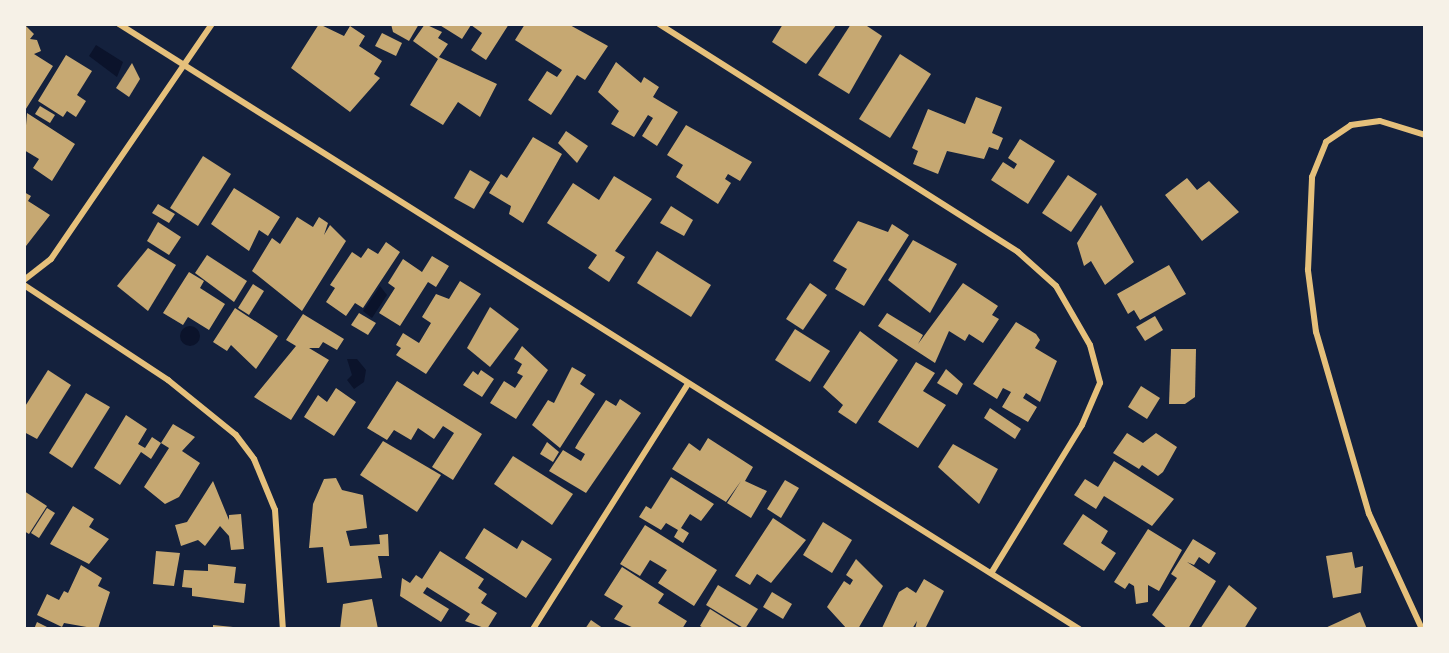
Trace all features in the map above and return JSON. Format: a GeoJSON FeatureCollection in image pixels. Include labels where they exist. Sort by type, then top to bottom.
{"type":"FeatureCollection","features":[{"type":"Feature","properties":{"kind":"street"},"geometry":{"type":"LineString","coordinates":[[119,24],[688,384],[992,572],[1079,629]]}},
{"type":"Feature","properties":{"kind":"street"},"geometry":{"type":"LineString","coordinates":[[24,280],[51,259],[212,24]]}},
{"type":"Feature","properties":{"kind":"street"},"geometry":{"type":"LineString","coordinates":[[659,24],[1018,252],[1056,286],[1090,345],[1100,383],[1082,425],[992,572]]}},
{"type":"Feature","properties":{"kind":"street"},"geometry":{"type":"LineString","coordinates":[[1422,629],[1369,514],[1316,332],[1308,270],[1312,177],[1326,142],[1351,125],[1380,121],[1425,135]]}},
{"type":"Feature","properties":{"kind":"street"},"geometry":{"type":"LineString","coordinates":[[24,285],[195,399],[236,435],[254,459],[275,510],[283,629]]}},
{"type":"Feature","properties":{"kind":"street"},"geometry":{"type":"LineString","coordinates":[[533,629],[688,384]]}},
{"type":"Feature","properties":{"kind":"water"},"geometry":{"type":"Polygon","coordinates":[[[96,45],[123,62],[117,77],[89,56],[96,45]]]}},
{"type":"Feature","properties":{"kind":"water"},"geometry":{"type":"Polygon","coordinates":[[[380,286],[387,295],[372,318],[363,311],[380,286]]]}},
{"type":"Feature","properties":{"kind":"water"},"geometry":{"type":"Polygon","coordinates":[[[190,326],[197,329],[200,336],[197,343],[190,346],[183,343],[180,336],[183,329],[190,326]]]}},
{"type":"Feature","properties":{"kind":"water"},"geometry":{"type":"Polygon","coordinates":[[[347,359],[357,359],[366,370],[364,382],[354,389],[347,380],[352,375],[347,359]]]}},
{"type":"Feature","properties":{"kind":"building"},"geometry":{"type":"Polygon","coordinates":[[[319,24],[344,36],[350,26],[365,36],[359,46],[382,61],[374,74],[380,78],[350,112],[291,68],[319,24]]]}},
{"type":"Feature","properties":{"kind":"building"},"geometry":{"type":"Polygon","coordinates":[[[391,24],[419,24],[409,41],[393,32],[391,24]]]}},
{"type":"Feature","properties":{"kind":"building"},"geometry":{"type":"Polygon","coordinates":[[[425,24],[442,32],[438,38],[448,44],[439,57],[497,84],[480,117],[458,102],[443,125],[410,105],[438,59],[413,41],[425,24]]]}},
{"type":"Feature","properties":{"kind":"building"},"geometry":{"type":"Polygon","coordinates":[[[438,24],[509,24],[486,60],[471,50],[482,33],[471,25],[462,39],[438,24]]]}},
{"type":"Feature","properties":{"kind":"building"},"geometry":{"type":"Polygon","coordinates":[[[525,24],[568,24],[608,46],[585,80],[577,75],[551,115],[528,100],[547,71],[557,77],[562,70],[515,40],[525,24]]]}},
{"type":"Feature","properties":{"kind":"building"},"geometry":{"type":"Polygon","coordinates":[[[783,24],[837,24],[806,64],[772,42],[783,24]]]}},
{"type":"Feature","properties":{"kind":"building"},"geometry":{"type":"Polygon","coordinates":[[[851,24],[864,24],[882,36],[849,94],[818,75],[851,24]]]}},
{"type":"Feature","properties":{"kind":"building"},"geometry":{"type":"Polygon","coordinates":[[[25,25],[34,34],[30,39],[37,40],[41,51],[34,54],[53,66],[24,112],[25,25]]]}},
{"type":"Feature","properties":{"kind":"building"},"geometry":{"type":"Polygon","coordinates":[[[382,33],[402,43],[396,56],[375,46],[382,33]]]}},
{"type":"Feature","properties":{"kind":"building"},"geometry":{"type":"Polygon","coordinates":[[[900,54],[931,74],[890,138],[859,119],[900,54]]]}},
{"type":"Feature","properties":{"kind":"building"},"geometry":{"type":"Polygon","coordinates":[[[66,55],[92,71],[77,95],[86,101],[76,117],[67,111],[63,117],[38,101],[66,55]]]}},
{"type":"Feature","properties":{"kind":"building"},"geometry":{"type":"Polygon","coordinates":[[[616,62],[641,83],[644,77],[659,87],[653,97],[678,112],[657,146],[642,136],[653,118],[648,115],[634,137],[611,124],[619,111],[598,92],[616,62]]]}},
{"type":"Feature","properties":{"kind":"building"},"geometry":{"type":"Polygon","coordinates":[[[132,63],[140,79],[129,97],[116,88],[132,63]]]}},
{"type":"Feature","properties":{"kind":"building"},"geometry":{"type":"Polygon","coordinates":[[[976,97],[1002,107],[992,133],[1003,138],[998,150],[989,147],[984,159],[947,151],[938,174],[913,164],[918,151],[912,148],[928,109],[965,124],[976,97]]]}},
{"type":"Feature","properties":{"kind":"building"},"geometry":{"type":"Polygon","coordinates":[[[40,106],[55,115],[50,123],[35,114],[40,106]]]}},
{"type":"Feature","properties":{"kind":"building"},"geometry":{"type":"Polygon","coordinates":[[[27,113],[75,144],[52,181],[33,168],[39,159],[24,150],[27,113]]]}},
{"type":"Feature","properties":{"kind":"building"},"geometry":{"type":"Polygon","coordinates":[[[686,125],[752,162],[740,181],[728,174],[725,179],[731,183],[718,204],[676,177],[683,165],[667,155],[686,125]]]}},
{"type":"Feature","properties":{"kind":"building"},"geometry":{"type":"Polygon","coordinates":[[[566,131],[588,146],[577,163],[558,143],[566,131]]]}},
{"type":"Feature","properties":{"kind":"building"},"geometry":{"type":"Polygon","coordinates":[[[533,137],[562,154],[523,223],[509,214],[511,206],[489,193],[501,174],[507,178],[533,137]]]}},
{"type":"Feature","properties":{"kind":"building"},"geometry":{"type":"Polygon","coordinates":[[[1020,139],[1055,161],[1028,204],[991,180],[1003,162],[1014,169],[1017,164],[1008,158],[1020,139]]]}},
{"type":"Feature","properties":{"kind":"building"},"geometry":{"type":"Polygon","coordinates":[[[203,156],[231,174],[198,226],[170,208],[203,156]]]}},
{"type":"Feature","properties":{"kind":"building"},"geometry":{"type":"Polygon","coordinates":[[[470,170],[490,182],[474,209],[454,198],[470,170]]]}},
{"type":"Feature","properties":{"kind":"building"},"geometry":{"type":"Polygon","coordinates":[[[1068,175],[1097,194],[1071,232],[1042,213],[1068,175]]]}},
{"type":"Feature","properties":{"kind":"building"},"geometry":{"type":"Polygon","coordinates":[[[614,176],[652,199],[615,251],[625,257],[609,282],[588,268],[597,255],[547,223],[573,183],[599,200],[614,176]]]}},
{"type":"Feature","properties":{"kind":"building"},"geometry":{"type":"Polygon","coordinates":[[[1187,178],[1197,190],[1209,181],[1239,212],[1202,241],[1165,195],[1187,178]]]}},
{"type":"Feature","properties":{"kind":"building"},"geometry":{"type":"Polygon","coordinates":[[[234,188],[280,217],[268,236],[259,230],[249,251],[211,224],[234,188]]]}},
{"type":"Feature","properties":{"kind":"building"},"geometry":{"type":"Polygon","coordinates":[[[24,192],[31,196],[28,201],[50,215],[26,246],[24,192]]]}},
{"type":"Feature","properties":{"kind":"building"},"geometry":{"type":"Polygon","coordinates":[[[158,204],[175,214],[169,223],[152,213],[158,204]]]}},
{"type":"Feature","properties":{"kind":"building"},"geometry":{"type":"Polygon","coordinates":[[[1101,205],[1134,262],[1105,285],[1091,261],[1084,266],[1077,243],[1101,205]]]}},
{"type":"Feature","properties":{"kind":"building"},"geometry":{"type":"Polygon","coordinates":[[[671,206],[693,220],[684,236],[660,223],[671,206]]]}},
{"type":"Feature","properties":{"kind":"building"},"geometry":{"type":"Polygon","coordinates":[[[297,217],[313,227],[319,217],[328,223],[324,235],[330,225],[346,241],[302,311],[252,271],[272,238],[280,244],[297,217]]]}},
{"type":"Feature","properties":{"kind":"building"},"geometry":{"type":"Polygon","coordinates":[[[858,221],[888,232],[892,224],[909,235],[864,306],[835,289],[847,269],[833,261],[858,221]]]}},
{"type":"Feature","properties":{"kind":"building"},"geometry":{"type":"Polygon","coordinates":[[[158,222],[181,237],[169,255],[147,241],[158,222]]]}},
{"type":"Feature","properties":{"kind":"building"},"geometry":{"type":"Polygon","coordinates":[[[913,240],[957,264],[930,313],[888,280],[913,240]]]}},
{"type":"Feature","properties":{"kind":"building"},"geometry":{"type":"Polygon","coordinates":[[[386,242],[400,252],[363,308],[355,303],[346,316],[326,302],[335,288],[330,285],[352,252],[361,258],[368,248],[378,254],[386,242]]]}},
{"type":"Feature","properties":{"kind":"building"},"geometry":{"type":"Polygon","coordinates":[[[148,248],[176,265],[148,311],[117,286],[148,248]]]}},
{"type":"Feature","properties":{"kind":"building"},"geometry":{"type":"Polygon","coordinates":[[[657,251],[711,285],[691,317],[637,283],[657,251]]]}},
{"type":"Feature","properties":{"kind":"building"},"geometry":{"type":"Polygon","coordinates":[[[207,255],[247,281],[234,302],[195,273],[207,255]]]}},
{"type":"Feature","properties":{"kind":"building"},"geometry":{"type":"Polygon","coordinates":[[[432,256],[449,266],[436,287],[428,282],[400,326],[379,313],[395,288],[388,283],[403,259],[422,272],[432,256]]]}},
{"type":"Feature","properties":{"kind":"building"},"geometry":{"type":"Polygon","coordinates":[[[1169,265],[1186,294],[1140,320],[1134,310],[1128,314],[1117,294],[1169,265]]]}},
{"type":"Feature","properties":{"kind":"building"},"geometry":{"type":"Polygon","coordinates":[[[189,272],[204,281],[200,288],[225,304],[209,330],[188,317],[183,325],[163,313],[189,272]]]}},
{"type":"Feature","properties":{"kind":"building"},"geometry":{"type":"Polygon","coordinates":[[[460,281],[481,294],[426,374],[396,355],[401,348],[396,345],[403,333],[419,343],[431,323],[422,317],[436,294],[449,299],[460,281]]]}},
{"type":"Feature","properties":{"kind":"building"},"geometry":{"type":"Polygon","coordinates":[[[810,283],[827,295],[803,330],[786,319],[810,283]]]}},
{"type":"Feature","properties":{"kind":"building"},"geometry":{"type":"Polygon","coordinates":[[[963,283],[998,306],[992,315],[999,319],[983,343],[969,334],[965,341],[949,331],[935,363],[878,326],[887,313],[923,335],[918,344],[963,283]]]}},
{"type":"Feature","properties":{"kind":"building"},"geometry":{"type":"Polygon","coordinates":[[[253,284],[264,291],[249,315],[238,308],[253,284]]]}},
{"type":"Feature","properties":{"kind":"building"},"geometry":{"type":"Polygon","coordinates":[[[490,307],[519,329],[490,367],[467,348],[490,307]]]}},
{"type":"Feature","properties":{"kind":"building"},"geometry":{"type":"Polygon","coordinates":[[[235,308],[278,336],[256,369],[231,345],[227,351],[213,342],[235,308]]]}},
{"type":"Feature","properties":{"kind":"building"},"geometry":{"type":"Polygon","coordinates":[[[359,313],[376,323],[368,335],[351,325],[359,313]]]}},
{"type":"Feature","properties":{"kind":"building"},"geometry":{"type":"Polygon","coordinates":[[[303,314],[344,339],[337,350],[323,342],[319,348],[309,348],[329,360],[291,420],[254,397],[296,346],[286,340],[303,314]]]}},
{"type":"Feature","properties":{"kind":"building"},"geometry":{"type":"Polygon","coordinates":[[[1155,316],[1163,330],[1145,341],[1136,327],[1155,316]]]}},
{"type":"Feature","properties":{"kind":"building"},"geometry":{"type":"Polygon","coordinates":[[[1016,322],[1036,334],[1040,340],[1035,348],[1057,361],[1040,402],[1026,393],[1023,398],[1037,407],[1028,422],[1002,407],[1011,392],[1003,388],[997,399],[973,384],[1016,322]]]}},
{"type":"Feature","properties":{"kind":"building"},"geometry":{"type":"Polygon","coordinates":[[[795,329],[830,351],[810,382],[775,360],[795,329]]]}},
{"type":"Feature","properties":{"kind":"building"},"geometry":{"type":"Polygon","coordinates":[[[860,331],[898,360],[856,424],[838,412],[843,405],[823,387],[860,331]]]}},
{"type":"Feature","properties":{"kind":"building"},"geometry":{"type":"Polygon","coordinates":[[[522,346],[548,370],[516,419],[490,403],[504,381],[515,388],[523,376],[517,373],[522,364],[514,359],[522,346]]]}},
{"type":"Feature","properties":{"kind":"building"},"geometry":{"type":"Polygon","coordinates":[[[1171,349],[1196,349],[1195,397],[1185,404],[1169,404],[1171,349]]]}},
{"type":"Feature","properties":{"kind":"building"},"geometry":{"type":"Polygon","coordinates":[[[916,362],[935,373],[923,391],[946,405],[918,448],[878,422],[916,362]]]}},
{"type":"Feature","properties":{"kind":"building"},"geometry":{"type":"Polygon","coordinates":[[[572,367],[586,375],[580,384],[595,394],[560,448],[532,425],[548,400],[554,403],[572,367]]]}},
{"type":"Feature","properties":{"kind":"building"},"geometry":{"type":"Polygon","coordinates":[[[946,369],[963,384],[957,395],[937,383],[946,369]]]}},
{"type":"Feature","properties":{"kind":"building"},"geometry":{"type":"Polygon","coordinates":[[[48,370],[71,385],[37,439],[24,432],[24,408],[48,370]]]}},
{"type":"Feature","properties":{"kind":"building"},"geometry":{"type":"Polygon","coordinates":[[[481,370],[494,379],[482,397],[463,385],[473,371],[478,375],[481,370]]]}},
{"type":"Feature","properties":{"kind":"building"},"geometry":{"type":"Polygon","coordinates":[[[397,381],[482,434],[453,480],[432,467],[454,433],[443,426],[434,439],[418,428],[411,440],[394,430],[387,440],[367,428],[397,381]]]}},
{"type":"Feature","properties":{"kind":"building"},"geometry":{"type":"Polygon","coordinates":[[[1141,386],[1160,398],[1147,419],[1128,407],[1141,386]]]}},
{"type":"Feature","properties":{"kind":"building"},"geometry":{"type":"Polygon","coordinates":[[[336,388],[356,402],[334,436],[304,417],[318,395],[327,402],[336,388]]]}},
{"type":"Feature","properties":{"kind":"building"},"geometry":{"type":"Polygon","coordinates":[[[86,393],[110,407],[72,468],[49,453],[86,393]]]}},
{"type":"Feature","properties":{"kind":"building"},"geometry":{"type":"Polygon","coordinates":[[[620,399],[641,413],[586,493],[549,471],[563,450],[581,461],[585,454],[575,448],[579,441],[606,400],[616,406],[620,399]]]}},
{"type":"Feature","properties":{"kind":"building"},"geometry":{"type":"Polygon","coordinates":[[[990,408],[1021,429],[1015,439],[984,418],[990,408]]]}},
{"type":"Feature","properties":{"kind":"building"},"geometry":{"type":"Polygon","coordinates":[[[126,415],[147,429],[138,444],[145,448],[152,437],[161,443],[151,459],[141,452],[120,485],[94,468],[126,415]]]}},
{"type":"Feature","properties":{"kind":"building"},"geometry":{"type":"Polygon","coordinates":[[[173,424],[195,437],[182,451],[200,463],[179,497],[165,504],[144,487],[169,448],[161,443],[173,424]]]}},
{"type":"Feature","properties":{"kind":"building"},"geometry":{"type":"Polygon","coordinates":[[[1127,433],[1143,443],[1156,433],[1177,447],[1163,472],[1158,476],[1142,465],[1139,469],[1113,453],[1127,433]]]}},
{"type":"Feature","properties":{"kind":"building"},"geometry":{"type":"Polygon","coordinates":[[[708,438],[753,467],[745,481],[767,491],[751,518],[727,503],[741,481],[726,502],[672,469],[689,443],[700,451],[708,438]]]}},
{"type":"Feature","properties":{"kind":"building"},"geometry":{"type":"Polygon","coordinates":[[[383,441],[441,475],[417,512],[360,475],[383,441]]]}},
{"type":"Feature","properties":{"kind":"building"},"geometry":{"type":"Polygon","coordinates":[[[547,442],[559,452],[553,462],[540,454],[547,442]]]}},
{"type":"Feature","properties":{"kind":"building"},"geometry":{"type":"Polygon","coordinates":[[[953,444],[998,469],[979,504],[938,467],[953,444]]]}},
{"type":"Feature","properties":{"kind":"building"},"geometry":{"type":"Polygon","coordinates":[[[513,456],[573,494],[552,525],[494,484],[513,456]]]}},
{"type":"Feature","properties":{"kind":"building"},"geometry":{"type":"Polygon","coordinates":[[[1114,461],[1174,499],[1152,526],[1104,496],[1096,509],[1074,495],[1085,479],[1098,487],[1114,461]]]}},
{"type":"Feature","properties":{"kind":"building"},"geometry":{"type":"Polygon","coordinates":[[[671,477],[714,504],[701,521],[690,514],[681,528],[689,533],[683,543],[674,537],[678,530],[666,523],[661,530],[639,517],[646,506],[651,509],[671,477]]]}},
{"type":"Feature","properties":{"kind":"building"},"geometry":{"type":"Polygon","coordinates":[[[336,478],[342,490],[363,495],[367,528],[346,531],[350,546],[380,544],[379,535],[388,534],[389,556],[378,556],[382,578],[327,583],[323,547],[309,548],[313,504],[324,479],[336,478]]]}},
{"type":"Feature","properties":{"kind":"building"},"geometry":{"type":"Polygon","coordinates":[[[785,480],[799,488],[781,518],[767,509],[785,480]]]}},
{"type":"Feature","properties":{"kind":"building"},"geometry":{"type":"Polygon","coordinates":[[[213,481],[229,520],[229,515],[241,514],[244,549],[231,550],[229,536],[220,526],[205,546],[198,540],[181,546],[175,525],[187,522],[213,481]]]}},
{"type":"Feature","properties":{"kind":"building"},"geometry":{"type":"Polygon","coordinates":[[[24,491],[47,506],[29,534],[24,531],[24,491]]]}},
{"type":"Feature","properties":{"kind":"building"},"geometry":{"type":"Polygon","coordinates":[[[73,506],[94,519],[89,527],[109,539],[89,564],[50,544],[73,506]]]}},
{"type":"Feature","properties":{"kind":"building"},"geometry":{"type":"Polygon","coordinates":[[[47,508],[55,513],[39,538],[31,533],[47,508]]]}},
{"type":"Feature","properties":{"kind":"building"},"geometry":{"type":"Polygon","coordinates":[[[1083,514],[1108,531],[1101,543],[1116,553],[1104,571],[1063,544],[1083,514]]]}},
{"type":"Feature","properties":{"kind":"building"},"geometry":{"type":"Polygon","coordinates":[[[773,518],[806,540],[771,583],[757,574],[750,585],[735,576],[773,518]]]}},
{"type":"Feature","properties":{"kind":"building"},"geometry":{"type":"Polygon","coordinates":[[[823,522],[852,540],[832,573],[803,555],[823,522]]]}},
{"type":"Feature","properties":{"kind":"building"},"geometry":{"type":"Polygon","coordinates":[[[645,525],[717,570],[694,606],[658,583],[667,570],[650,560],[640,576],[620,564],[645,525]]]}},
{"type":"Feature","properties":{"kind":"building"},"geometry":{"type":"Polygon","coordinates":[[[484,528],[517,549],[522,540],[552,559],[526,598],[465,558],[484,528]]]}},
{"type":"Feature","properties":{"kind":"building"},"geometry":{"type":"Polygon","coordinates":[[[1148,529],[1182,550],[1159,591],[1148,585],[1148,602],[1136,604],[1134,586],[1129,583],[1125,589],[1114,582],[1148,529]]]}},
{"type":"Feature","properties":{"kind":"building"},"geometry":{"type":"Polygon","coordinates":[[[1193,539],[1216,553],[1209,564],[1199,557],[1194,565],[1187,562],[1216,581],[1188,629],[1168,629],[1152,615],[1177,578],[1171,574],[1193,539]]]}},
{"type":"Feature","properties":{"kind":"building"},"geometry":{"type":"Polygon","coordinates":[[[156,551],[180,553],[174,586],[153,584],[156,551]]]}},
{"type":"Feature","properties":{"kind":"building"},"geometry":{"type":"Polygon","coordinates":[[[440,551],[484,579],[478,588],[487,594],[481,603],[497,613],[487,629],[465,621],[470,614],[427,587],[423,593],[449,609],[441,622],[400,596],[402,578],[410,583],[416,575],[422,579],[440,551]]]}},
{"type":"Feature","properties":{"kind":"building"},"geometry":{"type":"Polygon","coordinates":[[[1352,552],[1355,568],[1363,566],[1361,593],[1333,598],[1326,556],[1352,552]]]}},
{"type":"Feature","properties":{"kind":"building"},"geometry":{"type":"Polygon","coordinates":[[[856,559],[883,586],[858,629],[847,629],[827,607],[844,581],[850,585],[853,580],[846,575],[856,559]]]}},
{"type":"Feature","properties":{"kind":"building"},"geometry":{"type":"Polygon","coordinates":[[[208,564],[236,567],[234,583],[246,584],[244,603],[192,596],[192,588],[182,587],[184,570],[208,571],[208,564]]]}},
{"type":"Feature","properties":{"kind":"building"},"geometry":{"type":"Polygon","coordinates":[[[81,565],[102,578],[98,586],[110,592],[98,629],[64,623],[62,627],[37,615],[47,594],[59,600],[64,591],[68,593],[81,565]]]}},
{"type":"Feature","properties":{"kind":"building"},"geometry":{"type":"Polygon","coordinates":[[[622,567],[664,594],[658,603],[687,621],[682,629],[636,629],[614,619],[623,606],[604,595],[622,567]]]}},
{"type":"Feature","properties":{"kind":"building"},"geometry":{"type":"Polygon","coordinates":[[[924,579],[944,591],[925,629],[915,629],[917,621],[912,629],[882,628],[899,592],[907,587],[916,593],[924,579]]]}},
{"type":"Feature","properties":{"kind":"building"},"geometry":{"type":"Polygon","coordinates":[[[718,585],[758,609],[745,629],[706,605],[718,585]]]}},
{"type":"Feature","properties":{"kind":"building"},"geometry":{"type":"Polygon","coordinates":[[[1229,585],[1257,608],[1244,629],[1200,629],[1229,585]]]}},
{"type":"Feature","properties":{"kind":"building"},"geometry":{"type":"Polygon","coordinates":[[[772,592],[792,604],[783,619],[763,607],[772,592]]]}},
{"type":"Feature","properties":{"kind":"building"},"geometry":{"type":"Polygon","coordinates":[[[372,599],[378,629],[340,629],[343,604],[372,599]]]}},
{"type":"Feature","properties":{"kind":"building"},"geometry":{"type":"Polygon","coordinates":[[[710,609],[742,629],[705,629],[700,626],[710,609]]]}},
{"type":"Feature","properties":{"kind":"building"},"geometry":{"type":"Polygon","coordinates":[[[1360,612],[1367,629],[1323,629],[1360,612]]]}},
{"type":"Feature","properties":{"kind":"building"},"geometry":{"type":"Polygon","coordinates":[[[591,620],[604,629],[585,629],[591,620]]]}},
{"type":"Feature","properties":{"kind":"building"},"geometry":{"type":"Polygon","coordinates":[[[37,622],[51,629],[34,629],[37,622]]]}},
{"type":"Feature","properties":{"kind":"building"},"geometry":{"type":"Polygon","coordinates":[[[213,625],[233,627],[233,629],[213,629],[213,625]]]}}]}
